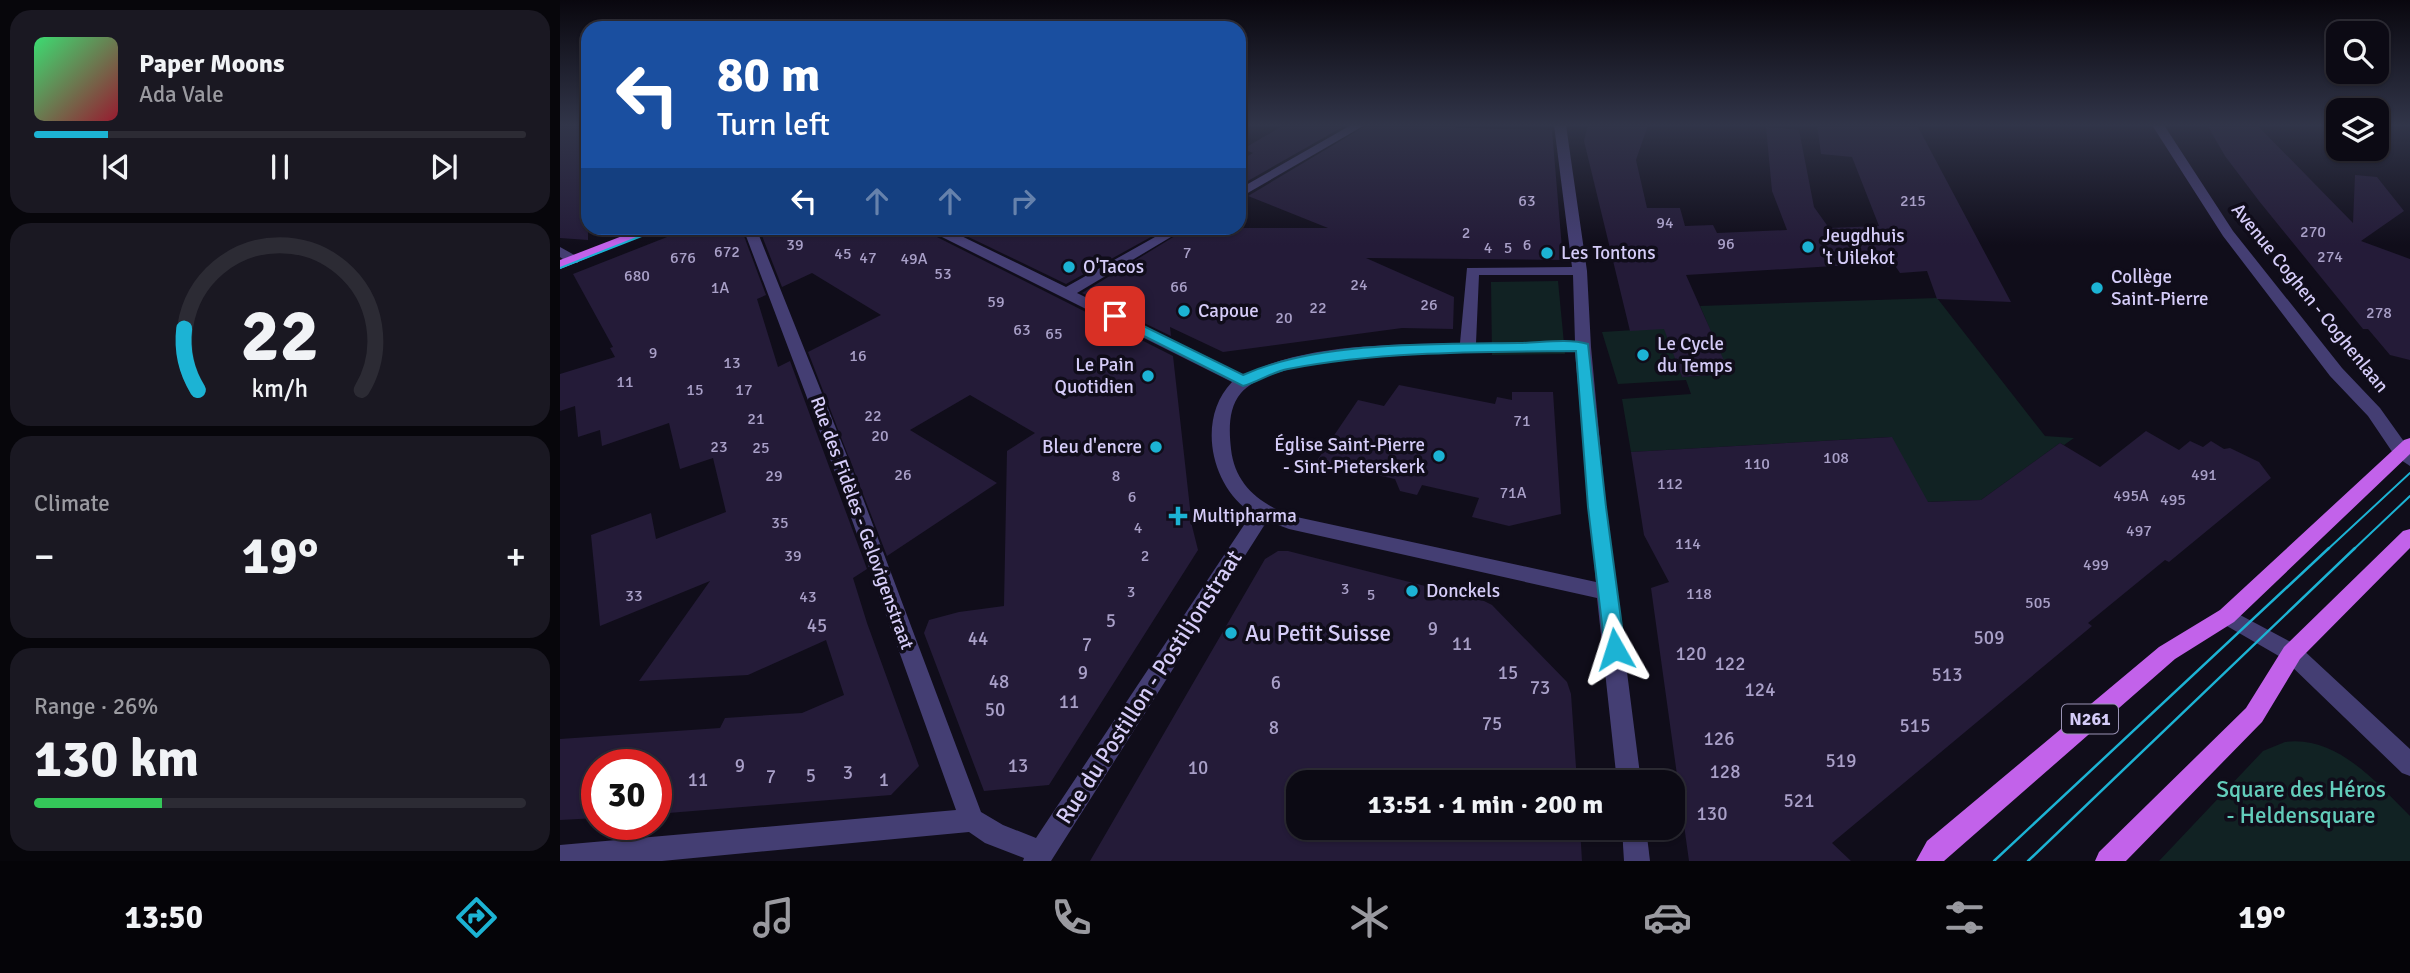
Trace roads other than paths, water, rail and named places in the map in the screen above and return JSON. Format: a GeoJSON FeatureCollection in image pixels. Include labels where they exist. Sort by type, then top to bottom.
{"type":"FeatureCollection","features":[{"type":"Feature","properties":{"kind":"main road"},"geometry":{"type":"LineString","coordinates":[[567,262],[636,235]]}},
{"type":"Feature","properties":{"kind":"main road","name":"N261"},"geometry":{"type":"LineString","coordinates":[[1929,861],[1936,850],[2167,653],[2227,616],[2407,452]]}},
{"type":"Feature","properties":{"kind":"main road"},"geometry":{"type":"LineString","coordinates":[[2108,861],[2254,715],[2292,653],[2410,536]]}},
{"type":"Feature","properties":{"kind":"street"},"geometry":{"type":"LineString","coordinates":[[1246,190],[1289,165]]}},
{"type":"Feature","properties":{"kind":"street"},"geometry":{"type":"LineString","coordinates":[[1566,165],[1580,271],[1583,347],[1597,507],[1628,770]]}},
{"type":"Feature","properties":{"kind":"street","name":"Avenue Coghen - Coghenlaan"},"geometry":{"type":"LineString","coordinates":[[2184,165],[2228,233],[2336,372],[2407,452]]}},
{"type":"Feature","properties":{"kind":"street","name":"Rue des Fidèles - Gelovigenstraat"},"geometry":{"type":"LineString","coordinates":[[752,235],[828,431],[972,820]]}},
{"type":"Feature","properties":{"kind":"street"},"geometry":{"type":"LineString","coordinates":[[950,235],[1243,381]]}},
{"type":"Feature","properties":{"kind":"street"},"geometry":{"type":"LineString","coordinates":[[1068,292],[1168,235]]}},
{"type":"Feature","properties":{"kind":"street"},"geometry":{"type":"LineString","coordinates":[[560,251],[567,262]]}},
{"type":"Feature","properties":{"kind":"street"},"geometry":{"type":"LineString","coordinates":[[1468,348],[1472,271],[1580,271]]}},
{"type":"Feature","properties":{"kind":"street"},"geometry":{"type":"LineString","coordinates":[[1583,347],[1468,348],[1305,360],[1271,368],[1243,381],[1225,402],[1220,425],[1224,462],[1238,491],[1262,513],[1289,522],[1609,593]]}},
{"type":"Feature","properties":{"kind":"street","name":"Rue du Postillon - Postiljonstraat"},"geometry":{"type":"LineString","coordinates":[[1039,857],[1262,513]]}},
{"type":"Feature","properties":{"kind":"street"},"geometry":{"type":"LineString","coordinates":[[2227,616],[2292,653],[2410,765]]}},
{"type":"Feature","properties":{"kind":"street"},"geometry":{"type":"LineString","coordinates":[[560,858],[972,820],[1039,857]]}},
{"type":"Feature","properties":{"kind":"street"},"geometry":{"type":"LineString","coordinates":[[1635,840],[1637,861]]}},
{"type":"Feature","properties":{"kind":"tram line"},"geometry":{"type":"LineString","coordinates":[[560,268],[644,235]]}},
{"type":"Feature","properties":{"kind":"tram line"},"geometry":{"type":"LineString","coordinates":[[2327,550],[2410,473]]}},
{"type":"Feature","properties":{"kind":"tram line"},"geometry":{"type":"LineString","coordinates":[[2353,550],[2410,496]]}},
{"type":"Feature","properties":{"kind":"tram line"},"geometry":{"type":"LineString","coordinates":[[1994,861],[2329,548]]}},
{"type":"Feature","properties":{"kind":"tram line"},"geometry":{"type":"LineString","coordinates":[[2028,861],[2355,548]]}},
{"type":"Feature","properties":{"kind":"place","name":"Jeugdhuis 't Uilekot"},"geometry":{"type":"Point","coordinates":[1808,247]}},
{"type":"Feature","properties":{"kind":"place","name":"Les Tontons"},"geometry":{"type":"Point","coordinates":[1547,253]}},
{"type":"Feature","properties":{"kind":"place","name":"O'Tacos"},"geometry":{"type":"Point","coordinates":[1069,267]}},
{"type":"Feature","properties":{"kind":"place","name":"Collège Saint-Pierre"},"geometry":{"type":"Point","coordinates":[2097,288]}},
{"type":"Feature","properties":{"kind":"place","name":"Capoue"},"geometry":{"type":"Point","coordinates":[1184,311]}},
{"type":"Feature","properties":{"kind":"place","name":"Le Cycle du Temps"},"geometry":{"type":"Point","coordinates":[1643,355]}},
{"type":"Feature","properties":{"kind":"place","name":"Le Pain Quotidien"},"geometry":{"type":"Point","coordinates":[1148,376]}},
{"type":"Feature","properties":{"kind":"place","name":"Bleu d'encre"},"geometry":{"type":"Point","coordinates":[1156,447]}},
{"type":"Feature","properties":{"kind":"place","name":"Église Saint-Pierre - Sint-Pieterskerk"},"geometry":{"type":"Point","coordinates":[1439,456]}},
{"type":"Feature","properties":{"kind":"place","name":"Multipharma"},"geometry":{"type":"Point","coordinates":[1178,516]}},
{"type":"Feature","properties":{"kind":"place","name":"Donckels"},"geometry":{"type":"Point","coordinates":[1412,591]}},
{"type":"Feature","properties":{"kind":"place","name":"Au Petit Suisse"},"geometry":{"type":"Point","coordinates":[1231,633]}},
{"type":"Feature","properties":{"kind":"park label","name":"Square des Héros - Heldensquare"},"geometry":{"type":"Point","coordinates":[2301,802]}}]}
